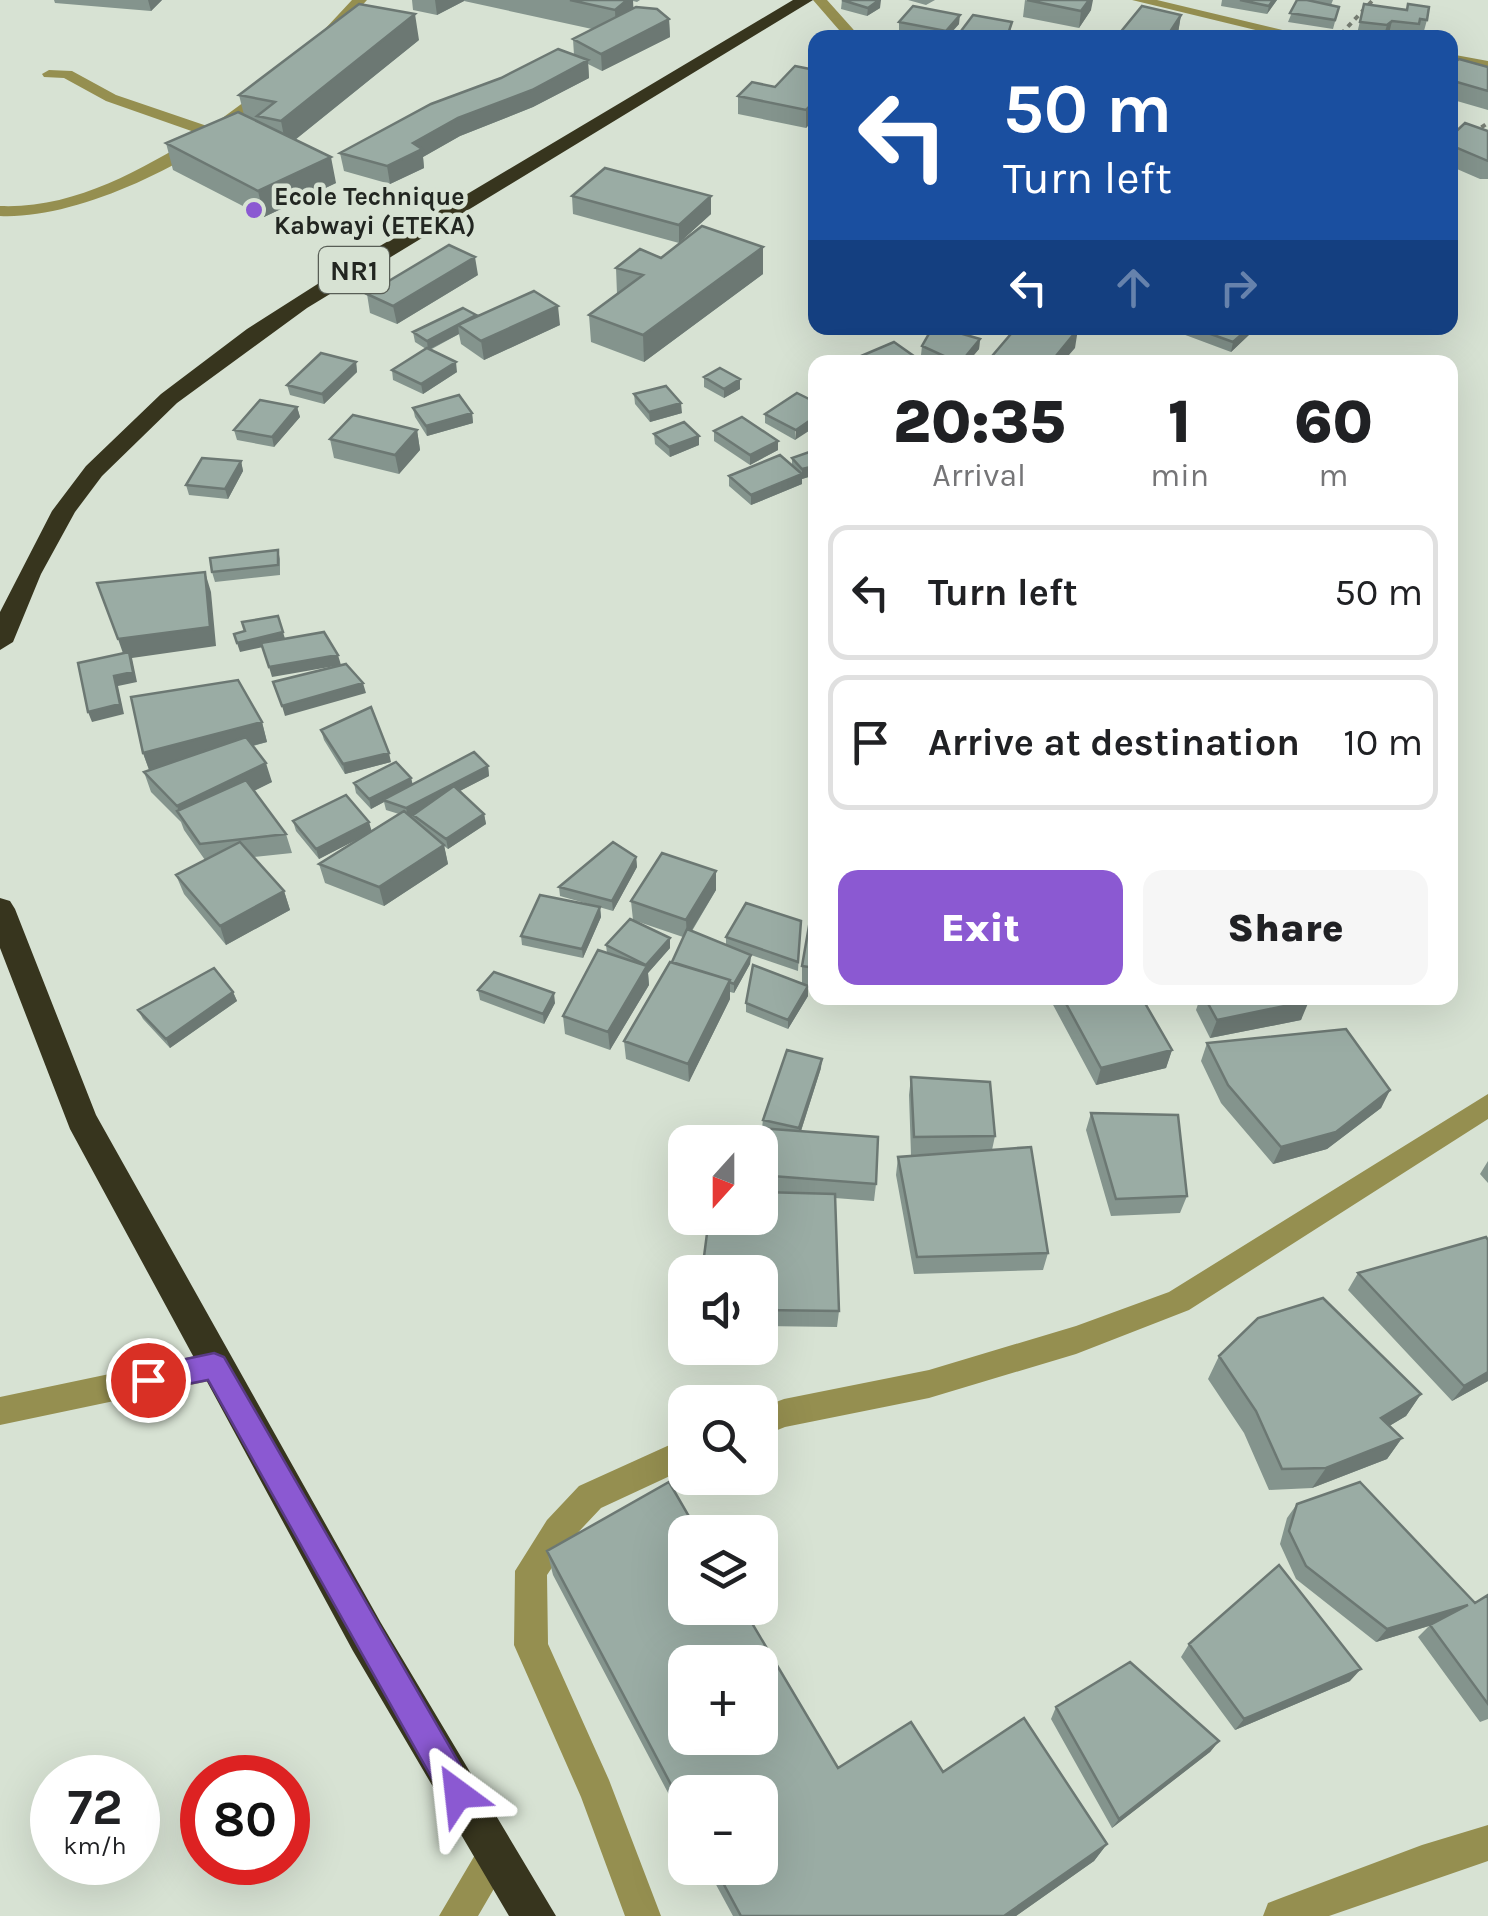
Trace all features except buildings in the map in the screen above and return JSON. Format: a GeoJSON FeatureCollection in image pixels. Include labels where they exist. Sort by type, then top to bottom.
{"type":"FeatureCollection","features":[{"type":"Feature","properties":{"kind":"highway","name":"NR1"},"geometry":{"type":"LineString","coordinates":[[0,642],[28,573],[57,519],[106,460],[199,377],[356,269],[806,0]]}},
{"type":"Feature","properties":{"kind":"highway"},"geometry":{"type":"LineString","coordinates":[[0,909],[81,1119],[214,1366],[495,1856],[534,1916]]}},
{"type":"Feature","properties":{"kind":"street"},"geometry":{"type":"LineString","coordinates":[[322,40],[360,0]]}},
{"type":"Feature","properties":{"kind":"street"},"geometry":{"type":"LineString","coordinates":[[820,0],[847,30]]}},
{"type":"Feature","properties":{"kind":"street"},"geometry":{"type":"LineString","coordinates":[[1139,0],[1272,30]]}},
{"type":"Feature","properties":{"kind":"street"},"geometry":{"type":"LineString","coordinates":[[1458,58],[1484,59]]}},
{"type":"Feature","properties":{"kind":"street"},"geometry":{"type":"LineString","coordinates":[[49,74],[68,74],[111,98],[213,133]]}},
{"type":"Feature","properties":{"kind":"street"},"geometry":{"type":"LineString","coordinates":[[0,211],[26,213],[77,200],[170,160],[213,133],[275,85]]}},
{"type":"Feature","properties":{"kind":"street"},"geometry":{"type":"LineString","coordinates":[[778,1416],[929,1384],[1076,1340],[1179,1301],[1488,1105]]}},
{"type":"Feature","properties":{"kind":"street"},"geometry":{"type":"LineString","coordinates":[[0,1410],[214,1366]]}},
{"type":"Feature","properties":{"kind":"street"},"geometry":{"type":"LineString","coordinates":[[643,1916],[597,1792],[531,1645],[531,1572],[558,1531],[590,1497],[668,1461]]}},
{"type":"Feature","properties":{"kind":"street"},"geometry":{"type":"LineString","coordinates":[[1281,1916],[1422,1863],[1488,1843]]}},
{"type":"Feature","properties":{"kind":"street"},"geometry":{"type":"LineString","coordinates":[[457,1916],[495,1856]]}},
{"type":"Feature","properties":{"kind":"path"},"geometry":{"type":"LineString","coordinates":[[1344,30],[1373,0]]}},
{"type":"Feature","properties":{"kind":"path"},"geometry":{"type":"LineString","coordinates":[[1459,141],[1488,124]]}},
{"type":"Feature","properties":{"kind":"place","name":"Ecole Technique Kabwayi (ETEKA)"},"geometry":{"type":"Point","coordinates":[254,210]}},
{"type":"Feature","properties":{"kind":"route"},"geometry":{"type":"LineString","coordinates":[[148,1380],[214,1366],[458,1794]]}}]}
